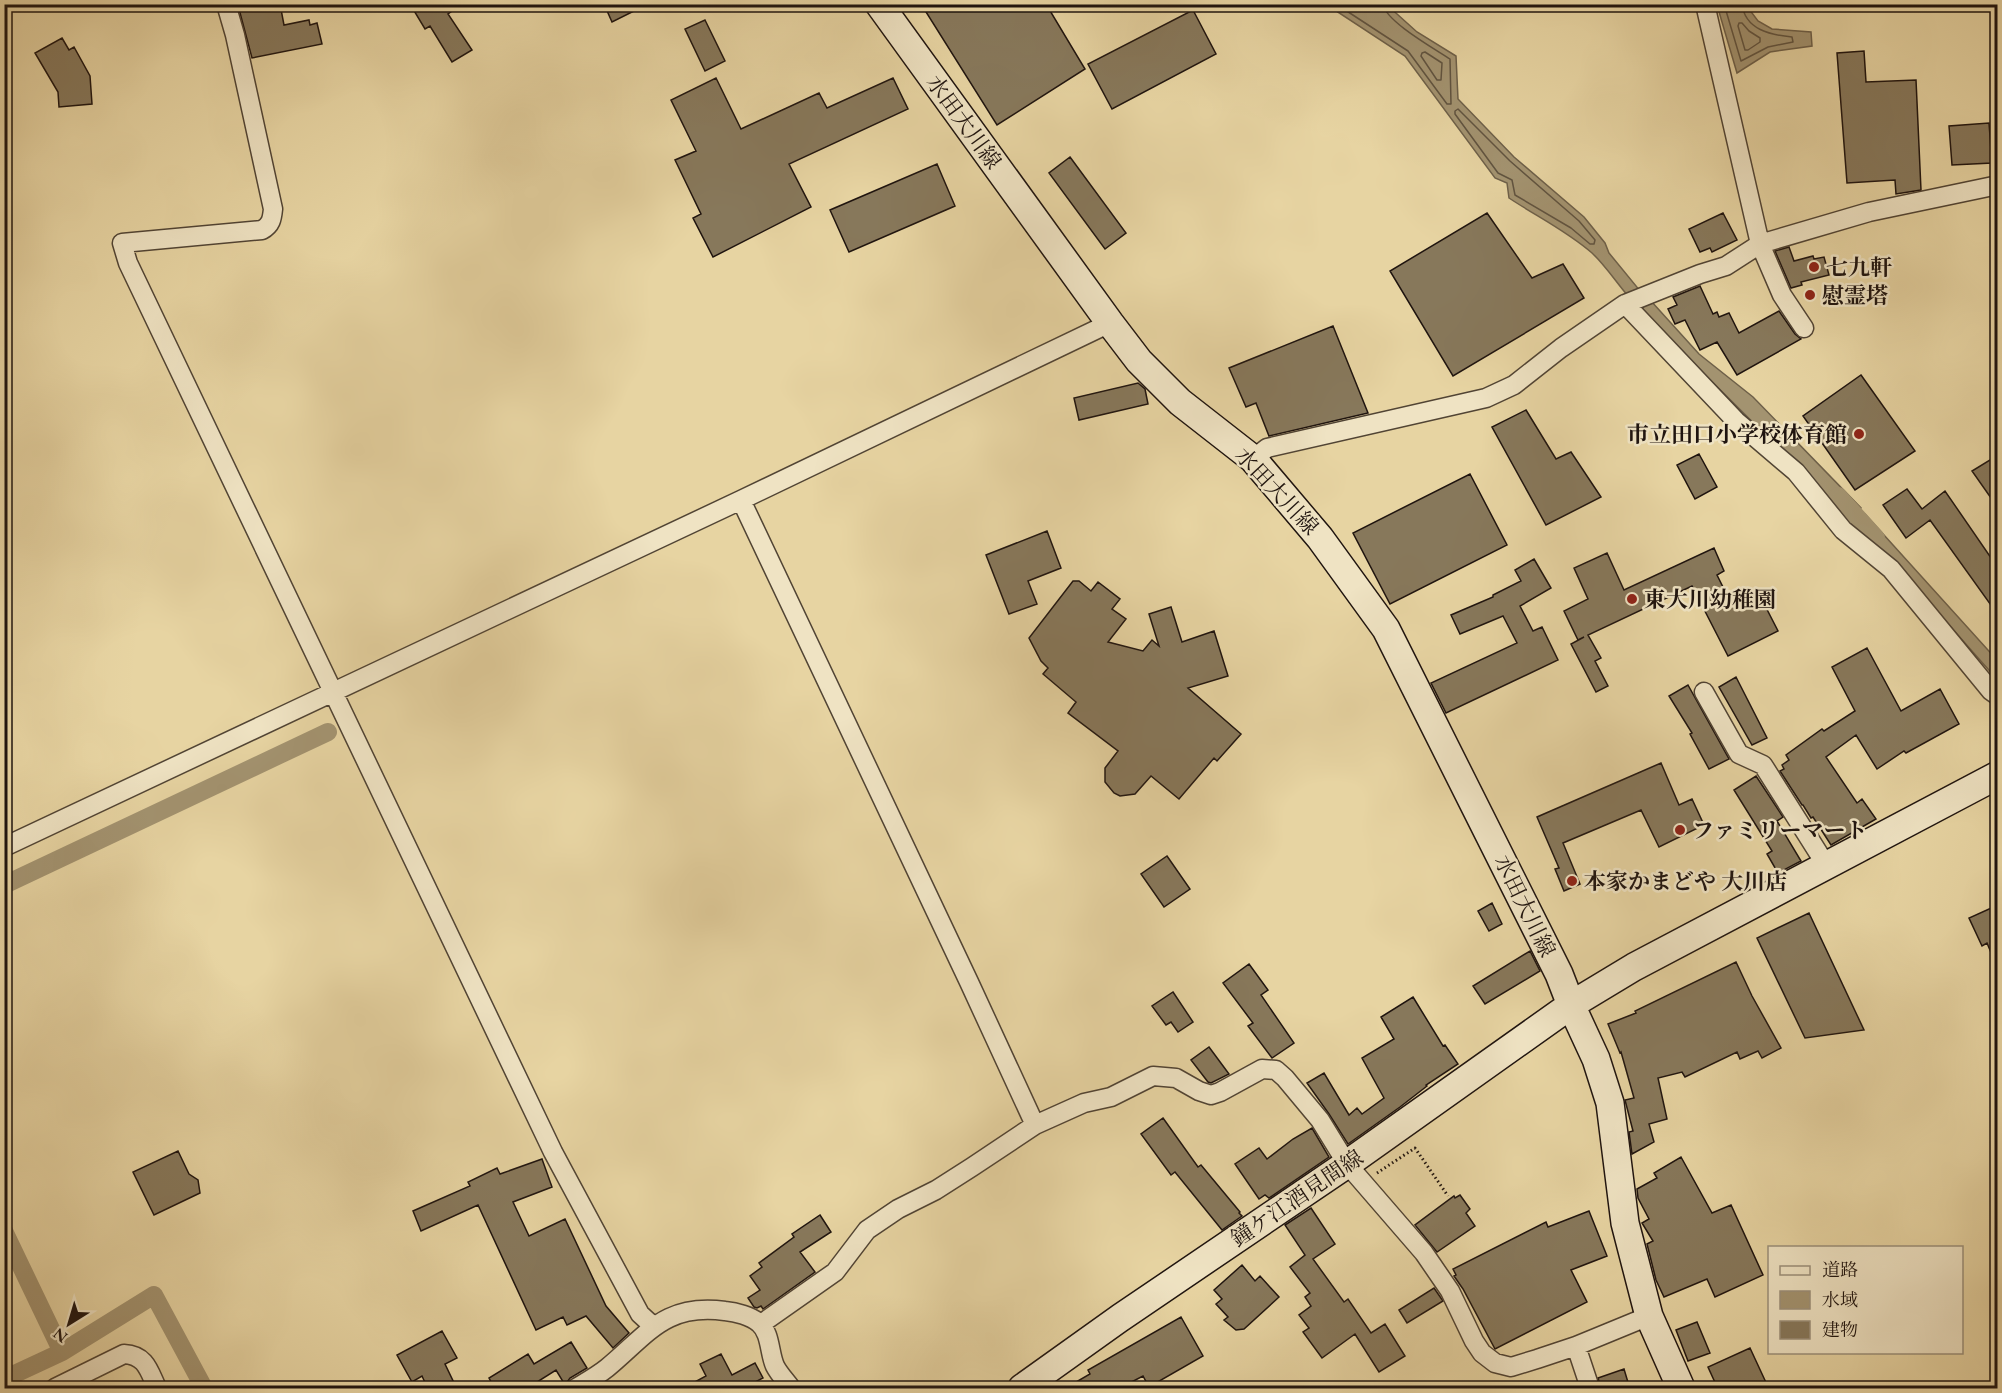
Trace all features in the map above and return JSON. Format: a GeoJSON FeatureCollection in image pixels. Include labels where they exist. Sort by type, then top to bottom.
{"type":"FeatureCollection","features":[{"type":"Feature","properties":{"kind":"main road","name":"水田大川線"},"geometry":{"type":"LineString","coordinates":[[879,4],[1139,361],[1179,402],[1253,459],[1320,538],[1386,629],[1559,974],[1596,1059],[1610,1103],[1625,1223],[1650,1316],[1681,1389]]}},
{"type":"Feature","properties":{"kind":"main road"},"geometry":{"type":"LineString","coordinates":[[1571,1005],[1634,967],[1998,775]]}},
{"type":"Feature","properties":{"kind":"main road","name":"鐘ケ江酒見間線"},"geometry":{"type":"LineString","coordinates":[[1022,1389],[1120,1318],[1355,1173],[1463,1083],[1571,1005]]}},
{"type":"Feature","properties":{"kind":"street"},"geometry":{"type":"LineString","coordinates":[[226,4],[235,35],[273,209],[271,221],[268,227],[262,230],[122,243],[128,263],[553,1152],[640,1314],[653,1326]]}},
{"type":"Feature","properties":{"kind":"street"},"geometry":{"type":"LineString","coordinates":[[1705,4],[1760,244],[1782,295],[1803,328]]}},
{"type":"Feature","properties":{"kind":"street"},"geometry":{"type":"LineString","coordinates":[[1253,459],[1268,448],[1486,398],[1514,385],[1561,348],[1625,303],[1726,266],[1760,244],[1869,212],[1998,185]]}},
{"type":"Feature","properties":{"kind":"street"},"geometry":{"type":"LineString","coordinates":[[1625,303],[1736,421],[1796,472],[1843,530],[1891,569],[1991,691],[1998,696]]}},
{"type":"Feature","properties":{"kind":"street"},"geometry":{"type":"LineString","coordinates":[[4,847],[741,500],[1110,323]]}},
{"type":"Feature","properties":{"kind":"street"},"geometry":{"type":"LineString","coordinates":[[741,500],[1035,1125]]}},
{"type":"Feature","properties":{"kind":"street"},"geometry":{"type":"LineString","coordinates":[[1704,692],[1739,754],[1763,765],[1826,866]]}},
{"type":"Feature","properties":{"kind":"street"},"geometry":{"type":"LineString","coordinates":[[761,1324],[835,1272],[867,1230],[898,1209],[936,1190],[1035,1125],[1084,1103],[1111,1096],[1153,1076],[1176,1078],[1211,1095],[1262,1069],[1276,1070],[1320,1120],[1355,1173],[1424,1253],[1450,1291],[1474,1341],[1482,1353],[1495,1363],[1511,1367],[1576,1346],[1650,1316]]}},
{"type":"Feature","properties":{"kind":"street"},"geometry":{"type":"LineString","coordinates":[[576,1389],[605,1370],[653,1326],[670,1316],[694,1310],[732,1312],[750,1317],[761,1324],[775,1365],[790,1387]]}},
{"type":"Feature","properties":{"kind":"street"},"geometry":{"type":"LineString","coordinates":[[1576,1346],[1590,1389]]}},
{"type":"Feature","properties":{"kind":"street"},"geometry":{"type":"LineString","coordinates":[[55,1389],[124,1354],[134,1355],[146,1364],[157,1389]]}},
{"type":"Feature","properties":{"kind":"path"},"geometry":{"type":"LineString","coordinates":[[1355,1173],[1414,1148],[1448,1196]]}},
{"type":"Feature","properties":{"kind":"water"},"geometry":{"type":"Polygon","coordinates":[[[1327,5],[1387,5],[1417,32],[1456,56],[1458,99],[1514,157],[1584,217],[1605,243],[1609,253],[1641,292],[1628,296],[1592,253],[1509,198],[1507,183],[1495,178],[1405,56],[1327,5]]]}},
{"type":"Feature","properties":{"kind":"water"},"geometry":{"type":"Polygon","coordinates":[[[1717,5],[1746,5],[1758,21],[1772,29],[1811,32],[1812,46],[1770,52],[1737,73],[1717,5]]]}},
{"type":"Feature","properties":{"kind":"water"},"geometry":{"type":"Polygon","coordinates":[[[1651,301],[1699,354],[1753,397],[1861,508],[1848,517],[1642,312],[1644,305],[1651,301]]]}},
{"type":"Feature","properties":{"kind":"water"},"geometry":{"type":"Polygon","coordinates":[[[1865,514],[1997,660],[1997,679],[1910,581],[1854,526],[1865,514]]]}},
{"type":"Feature","properties":{"kind":"building"},"geometry":{"type":"Polygon","coordinates":[[[250,4],[280,4],[284,25],[309,20],[310,25],[317,23],[322,44],[252,58],[239,9],[250,6],[250,4]]]}},
{"type":"Feature","properties":{"kind":"building"},"geometry":{"type":"Polygon","coordinates":[[[410,4],[462,4],[448,14],[472,50],[452,62],[430,26],[425,29],[410,4]]]}},
{"type":"Feature","properties":{"kind":"building"},"geometry":{"type":"Polygon","coordinates":[[[604,4],[648,4],[612,22],[604,4]]]}},
{"type":"Feature","properties":{"kind":"building"},"geometry":{"type":"Polygon","coordinates":[[[921,4],[1046,4],[1085,69],[997,125],[921,4]]]}},
{"type":"Feature","properties":{"kind":"building"},"geometry":{"type":"Polygon","coordinates":[[[1193,10],[1216,54],[1112,109],[1088,64],[1193,10]]]}},
{"type":"Feature","properties":{"kind":"building"},"geometry":{"type":"Polygon","coordinates":[[[705,20],[725,61],[705,71],[685,29],[705,20]]]}},
{"type":"Feature","properties":{"kind":"building"},"geometry":{"type":"Polygon","coordinates":[[[62,38],[69,50],[74,47],[90,76],[92,104],[59,107],[58,92],[35,53],[62,38]]]}},
{"type":"Feature","properties":{"kind":"building"},"geometry":{"type":"Polygon","coordinates":[[[1864,51],[1866,82],[1916,80],[1921,190],[1896,194],[1895,180],[1847,183],[1837,53],[1864,51]]]}},
{"type":"Feature","properties":{"kind":"building"},"geometry":{"type":"Polygon","coordinates":[[[716,78],[741,129],[819,93],[827,108],[893,78],[908,109],[789,164],[811,207],[713,257],[693,218],[701,214],[675,160],[696,151],[671,100],[716,78]]]}},
{"type":"Feature","properties":{"kind":"building"},"geometry":{"type":"Polygon","coordinates":[[[1989,123],[1992,163],[1952,165],[1949,126],[1989,123]]]}},
{"type":"Feature","properties":{"kind":"building"},"geometry":{"type":"Polygon","coordinates":[[[1070,157],[1126,233],[1105,249],[1049,173],[1070,157]]]}},
{"type":"Feature","properties":{"kind":"building"},"geometry":{"type":"Polygon","coordinates":[[[937,164],[955,206],[849,252],[830,210],[937,164]]]}},
{"type":"Feature","properties":{"kind":"building"},"geometry":{"type":"Polygon","coordinates":[[[1487,213],[1532,278],[1563,264],[1584,298],[1453,376],[1390,271],[1487,213]]]}},
{"type":"Feature","properties":{"kind":"building"},"geometry":{"type":"Polygon","coordinates":[[[1723,213],[1737,240],[1712,252],[1710,248],[1700,252],[1689,229],[1723,213]]]}},
{"type":"Feature","properties":{"kind":"building"},"geometry":{"type":"Polygon","coordinates":[[[1789,247],[1794,261],[1813,256],[1814,259],[1824,257],[1829,275],[1801,282],[1802,285],[1791,288],[1775,251],[1789,247]]]}},
{"type":"Feature","properties":{"kind":"building"},"geometry":{"type":"Polygon","coordinates":[[[1700,286],[1713,314],[1717,312],[1719,317],[1729,313],[1739,333],[1779,311],[1801,339],[1737,375],[1717,342],[1700,350],[1685,320],[1675,324],[1668,309],[1677,305],[1673,297],[1700,286]]]}},
{"type":"Feature","properties":{"kind":"building"},"geometry":{"type":"Polygon","coordinates":[[[1333,326],[1368,413],[1269,436],[1256,403],[1246,407],[1229,368],[1333,326]]]}},
{"type":"Feature","properties":{"kind":"building","name":"市立田口小学校体育館"},"geometry":{"type":"Polygon","coordinates":[[[1861,375],[1915,451],[1855,490],[1803,416],[1861,375]]]}},
{"type":"Feature","properties":{"kind":"building"},"geometry":{"type":"Polygon","coordinates":[[[1138,383],[1145,389],[1148,404],[1079,420],[1074,398],[1138,383]]]}},
{"type":"Feature","properties":{"kind":"building"},"geometry":{"type":"Polygon","coordinates":[[[1526,410],[1556,459],[1571,452],[1601,497],[1546,525],[1492,427],[1526,410]]]}},
{"type":"Feature","properties":{"kind":"building"},"geometry":{"type":"Polygon","coordinates":[[[1699,454],[1717,487],[1695,499],[1677,465],[1699,454]]]}},
{"type":"Feature","properties":{"kind":"building"},"geometry":{"type":"Polygon","coordinates":[[[1998,455],[1998,508],[1972,471],[1998,455]]]}},
{"type":"Feature","properties":{"kind":"building"},"geometry":{"type":"Polygon","coordinates":[[[1470,474],[1507,545],[1390,604],[1353,533],[1470,474]]]}},
{"type":"Feature","properties":{"kind":"building"},"geometry":{"type":"Polygon","coordinates":[[[1907,489],[1922,509],[1945,491],[1998,568],[1998,615],[1930,520],[1906,538],[1883,505],[1907,489]]]}},
{"type":"Feature","properties":{"kind":"building"},"geometry":{"type":"Polygon","coordinates":[[[1047,531],[1061,568],[1028,581],[1037,604],[1009,614],[986,555],[1047,531]]]}},
{"type":"Feature","properties":{"kind":"building"},"geometry":{"type":"Polygon","coordinates":[[[1714,548],[1724,571],[1717,575],[1733,607],[1759,594],[1778,631],[1728,656],[1692,586],[1588,635],[1601,658],[1595,661],[1608,686],[1596,692],[1571,644],[1584,637],[1578,640],[1564,611],[1588,599],[1574,568],[1607,553],[1624,590],[1714,548]]]}},
{"type":"Feature","properties":{"kind":"building"},"geometry":{"type":"Polygon","coordinates":[[[1534,559],[1551,588],[1520,606],[1533,631],[1542,627],[1558,660],[1446,713],[1431,683],[1517,643],[1503,616],[1460,634],[1451,615],[1493,597],[1521,581],[1515,570],[1534,559]]]}},
{"type":"Feature","properties":{"kind":"building"},"geometry":{"type":"Polygon","coordinates":[[[1073,581],[1079,581],[1091,591],[1098,582],[1120,599],[1112,609],[1126,619],[1108,642],[1143,651],[1152,640],[1159,646],[1149,614],[1171,607],[1182,642],[1214,631],[1228,676],[1188,688],[1241,734],[1217,761],[1214,758],[1179,799],[1151,776],[1135,794],[1120,796],[1114,793],[1105,782],[1105,768],[1118,751],[1068,713],[1076,702],[1043,674],[1048,668],[1041,661],[1029,638],[1073,581]]]}},
{"type":"Feature","properties":{"kind":"building"},"geometry":{"type":"Polygon","coordinates":[[[1867,648],[1901,711],[1940,689],[1959,724],[1906,753],[1904,751],[1877,769],[1856,735],[1826,757],[1857,803],[1862,799],[1876,819],[1831,845],[1780,771],[1784,769],[1782,765],[1789,760],[1786,755],[1822,729],[1824,731],[1855,711],[1832,667],[1867,648]]]}},
{"type":"Feature","properties":{"kind":"building"},"geometry":{"type":"Polygon","coordinates":[[[1736,677],[1767,738],[1752,745],[1719,687],[1736,677]]]}},
{"type":"Feature","properties":{"kind":"building"},"geometry":{"type":"Polygon","coordinates":[[[1688,685],[1729,759],[1709,769],[1690,734],[1692,733],[1669,696],[1688,685]]]}},
{"type":"Feature","properties":{"kind":"building"},"geometry":{"type":"Polygon","coordinates":[[[1661,763],[1679,805],[1692,799],[1704,825],[1659,847],[1641,810],[1563,843],[1580,884],[1564,891],[1555,869],[1559,868],[1537,817],[1661,763]]]}},
{"type":"Feature","properties":{"kind":"building"},"geometry":{"type":"Polygon","coordinates":[[[1756,776],[1783,817],[1777,821],[1801,861],[1778,873],[1767,854],[1772,851],[1734,790],[1756,776]]]}},
{"type":"Feature","properties":{"kind":"building"},"geometry":{"type":"Polygon","coordinates":[[[1167,856],[1190,889],[1164,907],[1141,874],[1167,856]]]}},
{"type":"Feature","properties":{"kind":"building"},"geometry":{"type":"Polygon","coordinates":[[[1492,903],[1502,924],[1489,931],[1478,911],[1492,903]]]}},
{"type":"Feature","properties":{"kind":"building"},"geometry":{"type":"Polygon","coordinates":[[[1998,905],[1997,967],[1987,943],[1982,946],[1969,918],[1998,905]]]}},
{"type":"Feature","properties":{"kind":"building"},"geometry":{"type":"Polygon","coordinates":[[[1809,913],[1864,1030],[1805,1038],[1757,938],[1809,913]]]}},
{"type":"Feature","properties":{"kind":"building"},"geometry":{"type":"Polygon","coordinates":[[[1530,951],[1540,971],[1485,1004],[1473,986],[1530,951]]]}},
{"type":"Feature","properties":{"kind":"building"},"geometry":{"type":"Polygon","coordinates":[[[1736,962],[1781,1048],[1762,1058],[1758,1051],[1740,1059],[1737,1052],[1685,1077],[1682,1072],[1658,1078],[1667,1119],[1649,1124],[1654,1142],[1632,1154],[1629,1132],[1633,1131],[1625,1100],[1634,1098],[1621,1052],[1608,1024],[1636,1013],[1635,1011],[1736,962]]]}},
{"type":"Feature","properties":{"kind":"building"},"geometry":{"type":"Polygon","coordinates":[[[1249,964],[1268,990],[1261,995],[1294,1043],[1272,1058],[1248,1026],[1253,1023],[1223,983],[1249,964]]]}},
{"type":"Feature","properties":{"kind":"building"},"geometry":{"type":"Polygon","coordinates":[[[1173,992],[1193,1022],[1178,1032],[1171,1022],[1166,1025],[1152,1006],[1173,992]]]}},
{"type":"Feature","properties":{"kind":"building"},"geometry":{"type":"Polygon","coordinates":[[[1413,997],[1443,1046],[1445,1045],[1458,1064],[1426,1085],[1400,1107],[1348,1144],[1307,1083],[1324,1073],[1349,1115],[1357,1108],[1362,1114],[1384,1098],[1362,1058],[1394,1039],[1381,1017],[1413,997]]]}},
{"type":"Feature","properties":{"kind":"building"},"geometry":{"type":"Polygon","coordinates":[[[1209,1047],[1229,1074],[1211,1083],[1191,1060],[1209,1047]]]}},
{"type":"Feature","properties":{"kind":"building"},"geometry":{"type":"Polygon","coordinates":[[[1163,1118],[1198,1167],[1201,1165],[1240,1212],[1242,1216],[1222,1230],[1175,1172],[1171,1175],[1141,1134],[1163,1118]]]}},
{"type":"Feature","properties":{"kind":"building"},"geometry":{"type":"Polygon","coordinates":[[[1312,1128],[1329,1157],[1269,1198],[1265,1195],[1259,1199],[1235,1164],[1259,1148],[1267,1159],[1312,1128]]]}},
{"type":"Feature","properties":{"kind":"building"},"geometry":{"type":"Polygon","coordinates":[[[178,1151],[189,1174],[198,1180],[200,1193],[154,1215],[133,1172],[178,1151]]]}},
{"type":"Feature","properties":{"kind":"building"},"geometry":{"type":"Polygon","coordinates":[[[1681,1157],[1712,1213],[1731,1205],[1763,1275],[1715,1297],[1707,1279],[1664,1297],[1656,1280],[1647,1244],[1653,1241],[1642,1223],[1649,1219],[1638,1198],[1637,1189],[1657,1178],[1654,1173],[1681,1157]]]}},
{"type":"Feature","properties":{"kind":"building"},"geometry":{"type":"Polygon","coordinates":[[[542,1159],[552,1187],[513,1202],[529,1236],[565,1219],[606,1306],[629,1333],[613,1348],[586,1316],[567,1325],[563,1317],[536,1330],[478,1205],[421,1231],[413,1211],[470,1186],[468,1182],[497,1168],[500,1174],[542,1159]]]}},
{"type":"Feature","properties":{"kind":"building"},"geometry":{"type":"Polygon","coordinates":[[[1460,1195],[1470,1209],[1466,1213],[1475,1226],[1437,1252],[1415,1225],[1454,1196],[1455,1198],[1460,1195]]]}},
{"type":"Feature","properties":{"kind":"building"},"geometry":{"type":"Polygon","coordinates":[[[1311,1208],[1335,1244],[1313,1259],[1344,1302],[1348,1299],[1371,1333],[1385,1324],[1405,1356],[1379,1372],[1355,1334],[1322,1358],[1303,1332],[1309,1328],[1299,1315],[1311,1306],[1305,1297],[1310,1293],[1290,1267],[1305,1255],[1285,1225],[1311,1208]]]}},
{"type":"Feature","properties":{"kind":"building"},"geometry":{"type":"Polygon","coordinates":[[[1589,1211],[1607,1256],[1571,1270],[1587,1302],[1495,1349],[1454,1276],[1456,1275],[1453,1269],[1546,1222],[1548,1227],[1589,1211]]]}},
{"type":"Feature","properties":{"kind":"building"},"geometry":{"type":"Polygon","coordinates":[[[820,1215],[831,1232],[800,1252],[815,1272],[763,1309],[761,1306],[754,1307],[748,1298],[760,1290],[750,1276],[762,1267],[759,1263],[794,1237],[792,1234],[820,1215]]]}},
{"type":"Feature","properties":{"kind":"building"},"geometry":{"type":"Polygon","coordinates":[[[1242,1265],[1255,1281],[1260,1276],[1279,1297],[1244,1329],[1236,1330],[1224,1320],[1228,1317],[1216,1304],[1222,1299],[1214,1290],[1242,1265]]]}},
{"type":"Feature","properties":{"kind":"building"},"geometry":{"type":"Polygon","coordinates":[[[1434,1288],[1443,1301],[1407,1323],[1399,1310],[1434,1288]]]}},
{"type":"Feature","properties":{"kind":"building"},"geometry":{"type":"Polygon","coordinates":[[[1181,1317],[1203,1356],[1149,1387],[1143,1376],[1118,1389],[1064,1389],[1090,1374],[1088,1370],[1181,1317]]]}},
{"type":"Feature","properties":{"kind":"building"},"geometry":{"type":"Polygon","coordinates":[[[1697,1322],[1710,1353],[1688,1361],[1676,1330],[1697,1322]]]}},
{"type":"Feature","properties":{"kind":"building"},"geometry":{"type":"Polygon","coordinates":[[[442,1331],[457,1358],[445,1364],[457,1389],[428,1389],[422,1376],[412,1382],[397,1355],[442,1331]]]}},
{"type":"Feature","properties":{"kind":"building"},"geometry":{"type":"Polygon","coordinates":[[[571,1342],[587,1368],[570,1378],[565,1385],[556,1370],[526,1389],[495,1389],[489,1378],[528,1354],[534,1364],[571,1342]]]}},
{"type":"Feature","properties":{"kind":"building"},"geometry":{"type":"Polygon","coordinates":[[[1750,1348],[1769,1389],[1718,1389],[1708,1367],[1750,1348]]]}},
{"type":"Feature","properties":{"kind":"building"},"geometry":{"type":"Polygon","coordinates":[[[721,1354],[732,1375],[755,1363],[763,1378],[742,1389],[682,1389],[706,1376],[700,1364],[721,1354]]]}},
{"type":"Feature","properties":{"kind":"building"},"geometry":{"type":"Polygon","coordinates":[[[1624,1369],[1630,1389],[1601,1389],[1598,1378],[1624,1369]]]}},
{"type":"Feature","properties":{"kind":"waterway"},"geometry":{"type":"LineString","coordinates":[[1838,496],[1876,538]]}},
{"type":"Feature","properties":{"kind":"waterway"},"geometry":{"type":"LineString","coordinates":[[4,885],[328,732]]}},
{"type":"Feature","properties":{"kind":"waterway"},"geometry":{"type":"LineString","coordinates":[[4,1231],[62,1352]]}},
{"type":"Feature","properties":{"kind":"waterway"},"geometry":{"type":"LineString","coordinates":[[4,1379],[62,1352],[154,1295],[204,1388]]}},
{"type":"Feature","properties":{"kind":"place","name":"七九軒"},"geometry":{"type":"Point","coordinates":[1814,267]}},
{"type":"Feature","properties":{"kind":"place","name":"慰霊塔"},"geometry":{"type":"Point","coordinates":[1810,295]}},
{"type":"Feature","properties":{"kind":"place","name":"市立田口小学校体育館"},"geometry":{"type":"Point","coordinates":[1859,434]}},
{"type":"Feature","properties":{"kind":"place","name":"東大川幼稚園"},"geometry":{"type":"Point","coordinates":[1632,599]}},
{"type":"Feature","properties":{"kind":"place","name":"ファミリーマート"},"geometry":{"type":"Point","coordinates":[1680,830]}},
{"type":"Feature","properties":{"kind":"place","name":"本家かまどや 大川店"},"geometry":{"type":"Point","coordinates":[1572,881]}}]}
